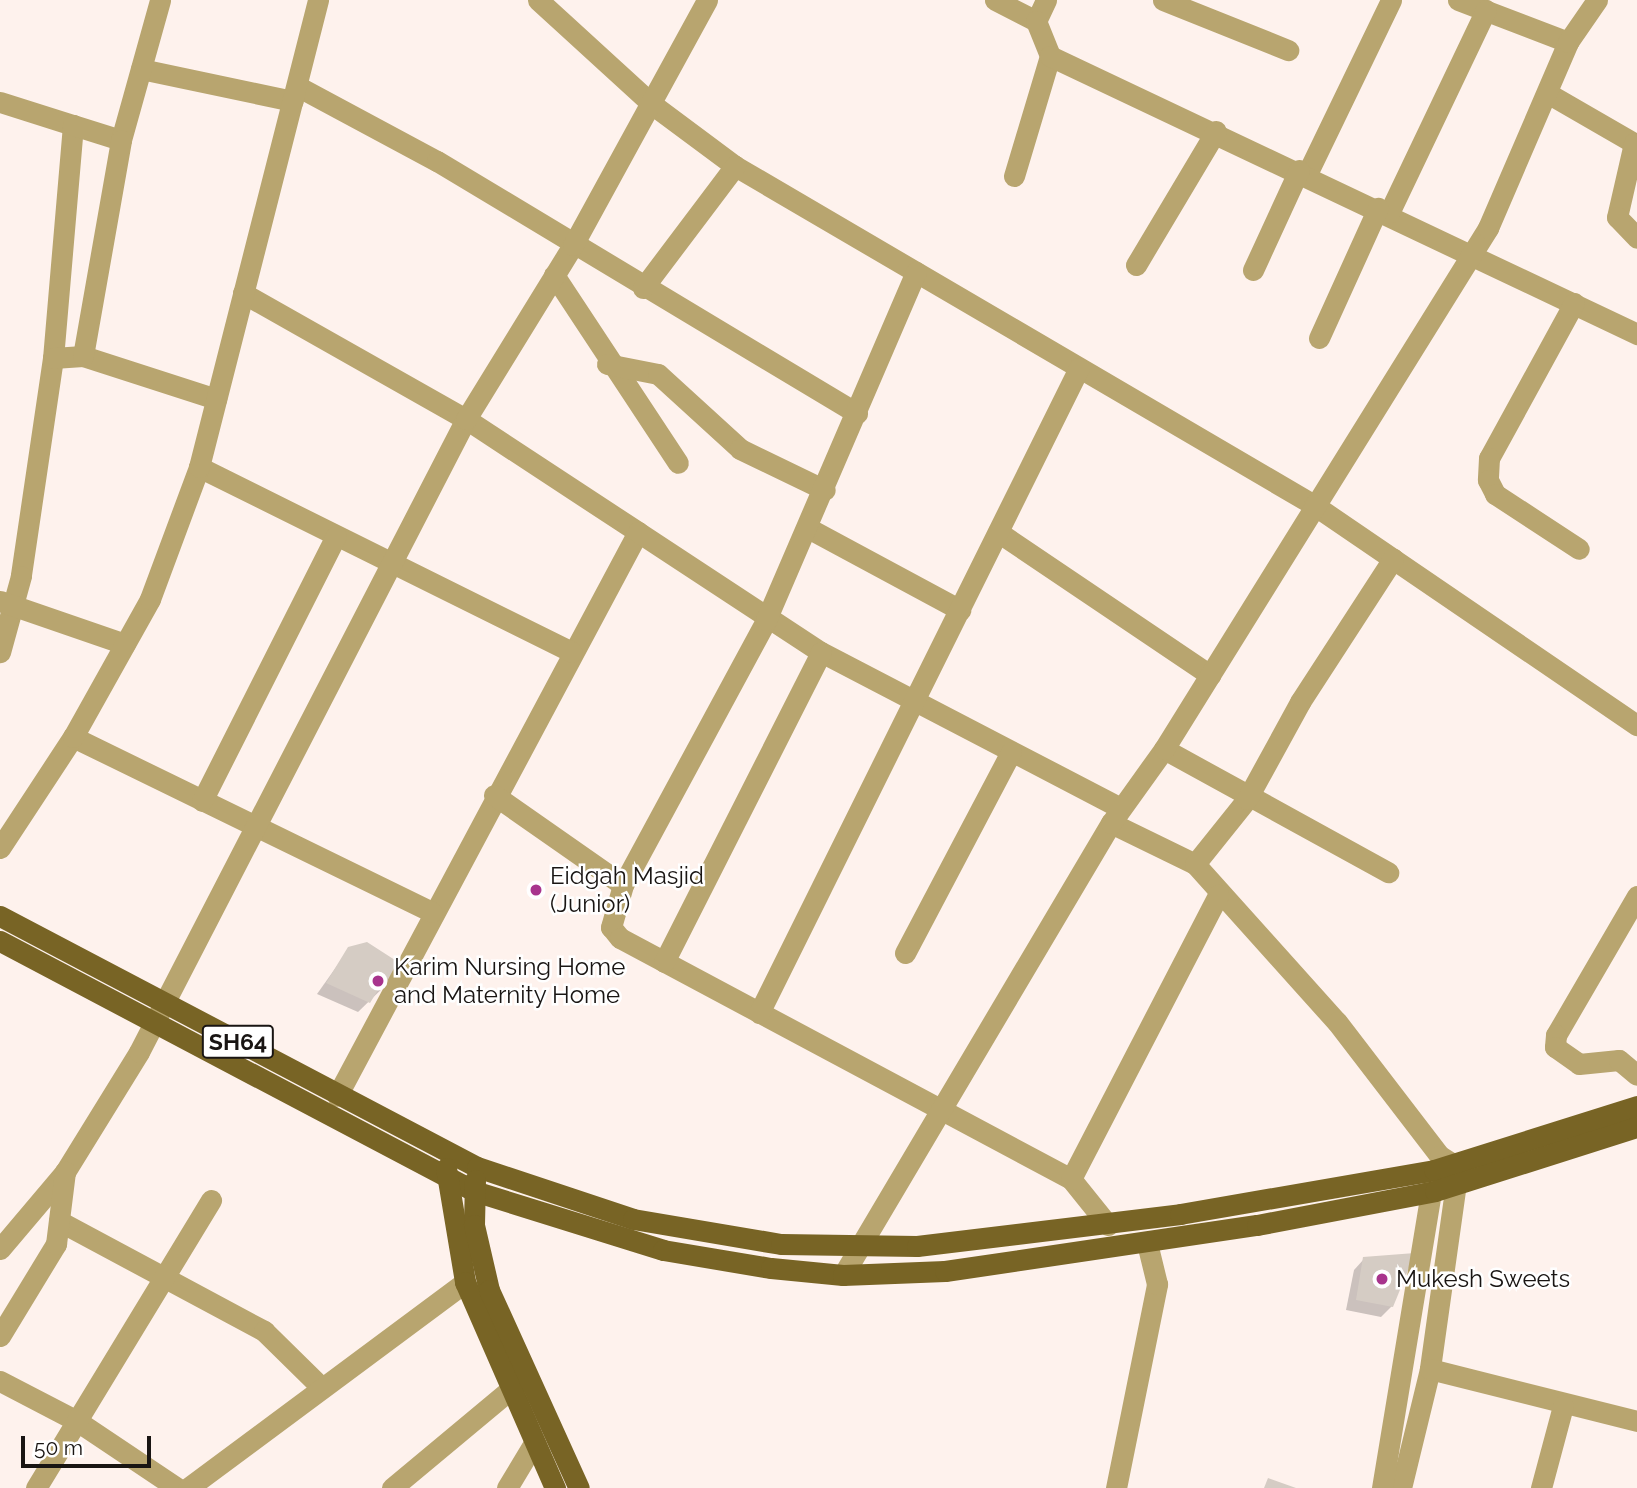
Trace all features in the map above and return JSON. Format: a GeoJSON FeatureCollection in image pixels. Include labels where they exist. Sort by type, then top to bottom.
{"type":"FeatureCollection","features":[{"type":"Feature","properties":{"kind":"main road","name":"SH64"},"geometry":{"type":"LineString","coordinates":[[0,916],[446,1154],[477,1167]]}},
{"type":"Feature","properties":{"kind":"main road","name":"SH64"},"geometry":{"type":"LineString","coordinates":[[0,941],[474,1191]]}},
{"type":"Feature","properties":{"kind":"main road"},"geometry":{"type":"LineString","coordinates":[[579,1488],[489,1290],[474,1191],[477,1167],[633,1219],[856,1249],[1108,1225],[1444,1173],[1637,1106]]}},
{"type":"Feature","properties":{"kind":"main road"},"geometry":{"type":"LineString","coordinates":[[474,1191],[663,1250],[843,1275],[1009,1264],[1147,1243],[1637,1127]]}},
{"type":"Feature","properties":{"kind":"main road"},"geometry":{"type":"LineString","coordinates":[[446,1154],[446,1178],[465,1282],[555,1488]]}},
{"type":"Feature","properties":{"kind":"street"},"geometry":{"type":"LineString","coordinates":[[83,356],[121,141],[160,0]]}},
{"type":"Feature","properties":{"kind":"street"},"geometry":{"type":"LineString","coordinates":[[0,848],[73,737],[150,600],[199,467],[318,0]]}},
{"type":"Feature","properties":{"kind":"street"},"geometry":{"type":"LineString","coordinates":[[538,0],[653,105],[735,166],[1314,505],[1637,725]]}},
{"type":"Feature","properties":{"kind":"street"},"geometry":{"type":"LineString","coordinates":[[0,1250],[65,1172],[155,1022],[258,828],[466,419],[573,244],[653,105],[707,0]]}},
{"type":"Feature","properties":{"kind":"street"},"geometry":{"type":"LineString","coordinates":[[995,0],[1036,21],[1050,56],[1014,176]]}},
{"type":"Feature","properties":{"kind":"street"},"geometry":{"type":"LineString","coordinates":[[1036,21],[1046,0]]}},
{"type":"Feature","properties":{"kind":"street"},"geometry":{"type":"LineString","coordinates":[[1163,0],[1288,50]]}},
{"type":"Feature","properties":{"kind":"street"},"geometry":{"type":"LineString","coordinates":[[1253,270],[1391,0]]}},
{"type":"Feature","properties":{"kind":"street"},"geometry":{"type":"LineString","coordinates":[[1458,0],[1568,42]]}},
{"type":"Feature","properties":{"kind":"street"},"geometry":{"type":"LineString","coordinates":[[843,1275],[856,1249],[942,1110],[1116,816],[1164,749],[1473,254],[1549,94],[1568,42],[1597,0]]}},
{"type":"Feature","properties":{"kind":"street"},"geometry":{"type":"LineString","coordinates":[[1319,338],[1486,10]]}},
{"type":"Feature","properties":{"kind":"street"},"geometry":{"type":"LineString","coordinates":[[1050,56],[1303,172],[1637,334]]}},
{"type":"Feature","properties":{"kind":"street"},"geometry":{"type":"LineString","coordinates":[[141,69],[295,94],[437,161],[643,288],[857,413]]}},
{"type":"Feature","properties":{"kind":"street"},"geometry":{"type":"LineString","coordinates":[[1549,94],[1634,143],[1617,217],[1622,230],[1637,238]]}},
{"type":"Feature","properties":{"kind":"street"},"geometry":{"type":"LineString","coordinates":[[0,102],[121,141]]}},
{"type":"Feature","properties":{"kind":"street"},"geometry":{"type":"LineString","coordinates":[[0,652],[52,358],[74,125]]}},
{"type":"Feature","properties":{"kind":"street"},"geometry":{"type":"LineString","coordinates":[[1136,265],[1216,131]]}},
{"type":"Feature","properties":{"kind":"street"},"geometry":{"type":"LineString","coordinates":[[643,288],[735,166]]}},
{"type":"Feature","properties":{"kind":"street"},"geometry":{"type":"LineString","coordinates":[[916,272],[825,490],[766,620],[623,885],[611,927],[664,962],[1070,1179],[1108,1225]]}},
{"type":"Feature","properties":{"kind":"street"},"geometry":{"type":"LineString","coordinates":[[554,275],[607,364],[678,463]]}},
{"type":"Feature","properties":{"kind":"street"},"geometry":{"type":"LineString","coordinates":[[243,293],[466,419],[766,620],[913,704],[1011,752],[1195,864],[1218,895],[1337,1022],[1444,1173],[1430,1369],[1401,1488]]}},
{"type":"Feature","properties":{"kind":"street"},"geometry":{"type":"LineString","coordinates":[[1574,303],[1489,458],[1488,480],[1495,494],[1579,549]]}},
{"type":"Feature","properties":{"kind":"street"},"geometry":{"type":"LineString","coordinates":[[52,358],[83,356],[216,399]]}},
{"type":"Feature","properties":{"kind":"street"},"geometry":{"type":"LineString","coordinates":[[607,364],[659,374],[740,449],[825,490]]}},
{"type":"Feature","properties":{"kind":"street"},"geometry":{"type":"LineString","coordinates":[[759,1013],[1079,368]]}},
{"type":"Feature","properties":{"kind":"street"},"geometry":{"type":"LineString","coordinates":[[199,467],[572,652]]}},
{"type":"Feature","properties":{"kind":"street"},"geometry":{"type":"LineString","coordinates":[[808,528],[960,610]]}},
{"type":"Feature","properties":{"kind":"street"},"geometry":{"type":"LineString","coordinates":[[998,531],[1210,675]]}},
{"type":"Feature","properties":{"kind":"street"},"geometry":{"type":"LineString","coordinates":[[337,1096],[494,795],[638,533]]}},
{"type":"Feature","properties":{"kind":"street"},"geometry":{"type":"LineString","coordinates":[[202,801],[336,536]]}},
{"type":"Feature","properties":{"kind":"street"},"geometry":{"type":"LineString","coordinates":[[1195,864],[1247,799],[1393,559]]}},
{"type":"Feature","properties":{"kind":"street"},"geometry":{"type":"LineString","coordinates":[[7,603],[125,645]]}},
{"type":"Feature","properties":{"kind":"street"},"geometry":{"type":"LineString","coordinates":[[664,962],[821,652]]}},
{"type":"Feature","properties":{"kind":"street"},"geometry":{"type":"LineString","coordinates":[[73,737],[432,912]]}},
{"type":"Feature","properties":{"kind":"street"},"geometry":{"type":"LineString","coordinates":[[1164,749],[1247,799],[1388,872]]}},
{"type":"Feature","properties":{"kind":"street"},"geometry":{"type":"LineString","coordinates":[[905,953],[1011,752]]}},
{"type":"Feature","properties":{"kind":"street"},"geometry":{"type":"LineString","coordinates":[[494,795],[623,885]]}},
{"type":"Feature","properties":{"kind":"street"},"geometry":{"type":"LineString","coordinates":[[1070,1179],[1218,895]]}},
{"type":"Feature","properties":{"kind":"street"},"geometry":{"type":"LineString","coordinates":[[1637,897],[1556,1035],[1555,1047],[1579,1064],[1619,1060],[1637,1075]]}},
{"type":"Feature","properties":{"kind":"street"},"geometry":{"type":"LineString","coordinates":[[0,1336],[56,1244],[65,1172]]}},
{"type":"Feature","properties":{"kind":"street"},"geometry":{"type":"LineString","coordinates":[[1382,1488],[1444,1173]]}},
{"type":"Feature","properties":{"kind":"street"},"geometry":{"type":"LineString","coordinates":[[36,1488],[211,1200]]}},
{"type":"Feature","properties":{"kind":"street"},"geometry":{"type":"LineString","coordinates":[[59,1221],[167,1273],[264,1331],[322,1388]]}},
{"type":"Feature","properties":{"kind":"street"},"geometry":{"type":"LineString","coordinates":[[1116,1488],[1157,1283],[1147,1243]]}},
{"type":"Feature","properties":{"kind":"street"},"geometry":{"type":"LineString","coordinates":[[188,1488],[465,1282]]}},
{"type":"Feature","properties":{"kind":"street"},"geometry":{"type":"LineString","coordinates":[[1430,1369],[1563,1406],[1637,1421]]}},
{"type":"Feature","properties":{"kind":"street"},"geometry":{"type":"LineString","coordinates":[[0,1381],[77,1420],[177,1488]]}},
{"type":"Feature","properties":{"kind":"street"},"geometry":{"type":"LineString","coordinates":[[392,1488],[511,1390]]}},
{"type":"Feature","properties":{"kind":"street"},"geometry":{"type":"LineString","coordinates":[[1541,1488],[1563,1406]]}},
{"type":"Feature","properties":{"kind":"street"},"geometry":{"type":"LineString","coordinates":[[507,1488],[534,1443]]}},
{"type":"Feature","properties":{"kind":"building"},"geometry":{"type":"Polygon","coordinates":[[[367,942],[398,962],[390,984],[384,980],[370,1003],[326,983],[348,947],[367,942]]]}},
{"type":"Feature","properties":{"kind":"building","name":"Mukesh Sweets"},"geometry":{"type":"Polygon","coordinates":[[[1415,1253],[1393,1307],[1356,1300],[1363,1257],[1415,1253]]]}},
{"type":"Feature","properties":{"kind":"building"},"geometry":{"type":"Polygon","coordinates":[[[1268,1478],[1296,1488],[1264,1488],[1268,1478]]]}},
{"type":"Feature","properties":{"kind":"place","name":"Eidgah Masjid (Junior)"},"geometry":{"type":"Point","coordinates":[536,890]}},
{"type":"Feature","properties":{"kind":"place","name":"Karim Nursing Home and Maternity Home"},"geometry":{"type":"Point","coordinates":[378,981]}},
{"type":"Feature","properties":{"kind":"place","name":"Mukesh Sweets"},"geometry":{"type":"Point","coordinates":[1382,1279]}}]}
